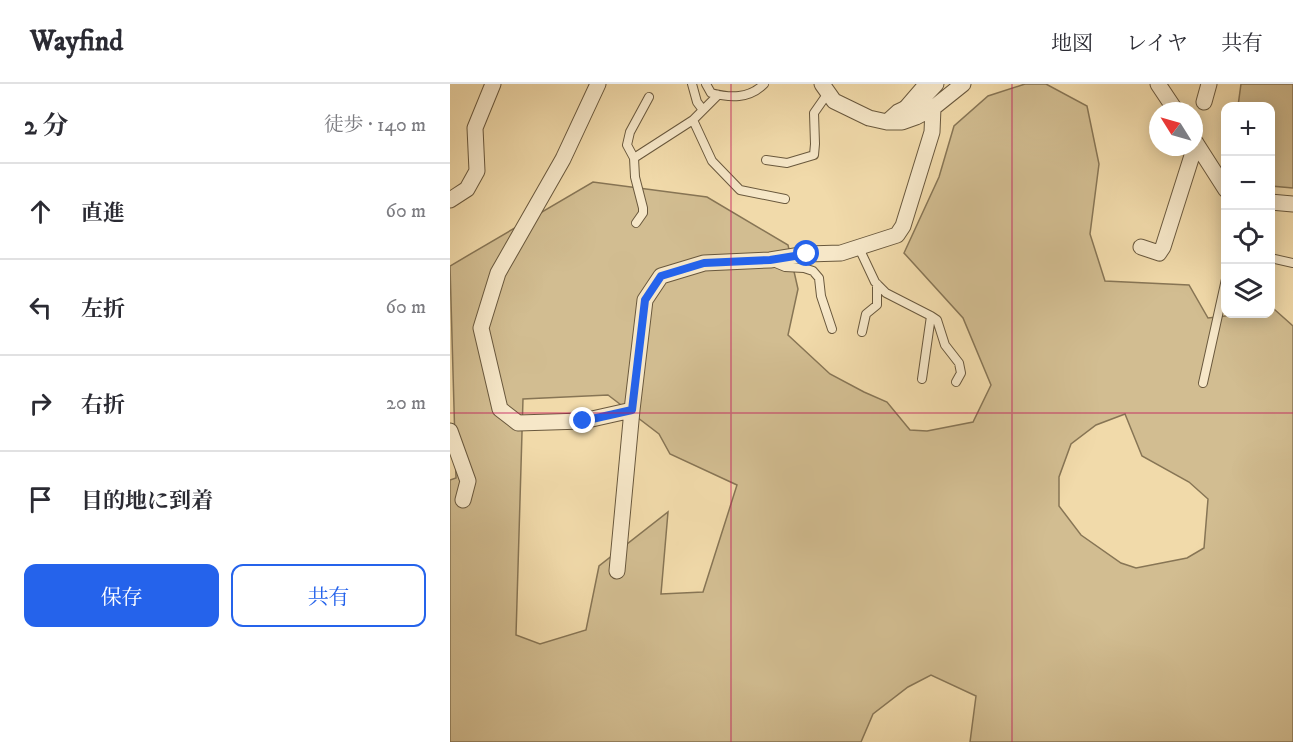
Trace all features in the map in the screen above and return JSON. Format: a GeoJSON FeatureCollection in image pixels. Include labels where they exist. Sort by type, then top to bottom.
{"type":"FeatureCollection","features":[{"type":"Feature","properties":{"kind":"street"},"geometry":{"type":"LineString","coordinates":[[450,200],[467,189],[477,171],[475,128],[493,84]]}},
{"type":"Feature","properties":{"kind":"street"},"geometry":{"type":"LineString","coordinates":[[598,84],[563,159],[498,273],[481,328],[500,409],[518,423],[583,421],[632,410]]}},
{"type":"Feature","properties":{"kind":"street"},"geometry":{"type":"LineString","coordinates":[[825,88],[834,100],[869,118],[892,117],[919,102],[936,84]]}},
{"type":"Feature","properties":{"kind":"street"},"geometry":{"type":"LineString","coordinates":[[892,117],[902,122],[933,108],[963,84]]}},
{"type":"Feature","properties":{"kind":"street"},"geometry":{"type":"LineString","coordinates":[[1158,84],[1170,102]]}},
{"type":"Feature","properties":{"kind":"street"},"geometry":{"type":"LineString","coordinates":[[1204,102],[1209,84]]}},
{"type":"Feature","properties":{"kind":"street"},"geometry":{"type":"LineString","coordinates":[[617,571],[645,300],[661,276],[704,263],[770,260],[807,254],[841,254],[897,235],[903,226],[932,132],[933,108]]}},
{"type":"Feature","properties":{"kind":"street"},"geometry":{"type":"LineString","coordinates":[[1203,154],[1221,182]]}},
{"type":"Feature","properties":{"kind":"street"},"geometry":{"type":"LineString","coordinates":[[1141,247],[1159,253],[1163,247],[1190,156]]}},
{"type":"Feature","properties":{"kind":"street"},"geometry":{"type":"LineString","coordinates":[[1275,202],[1293,204]]}},
{"type":"Feature","properties":{"kind":"street"},"geometry":{"type":"LineString","coordinates":[[450,431],[468,481],[463,500]]}},
{"type":"Feature","properties":{"kind":"lane"},"geometry":{"type":"LineString","coordinates":[[692,84],[697,102],[704,110]]}},
{"type":"Feature","properties":{"kind":"lane"},"geometry":{"type":"LineString","coordinates":[[706,84],[711,93],[741,97],[758,90],[764,84]]}},
{"type":"Feature","properties":{"kind":"lane"},"geometry":{"type":"LineString","coordinates":[[892,117],[922,84]]}},
{"type":"Feature","properties":{"kind":"lane"},"geometry":{"type":"LineString","coordinates":[[766,160],[787,163],[814,155],[816,144],[814,113],[825,88]]}},
{"type":"Feature","properties":{"kind":"lane"},"geometry":{"type":"LineString","coordinates":[[634,158],[693,120],[718,95]]}},
{"type":"Feature","properties":{"kind":"lane"},"geometry":{"type":"LineString","coordinates":[[636,223],[644,213],[635,177],[634,158],[627,145],[628,137],[649,97]]}},
{"type":"Feature","properties":{"kind":"lane"},"geometry":{"type":"LineString","coordinates":[[693,120],[712,160],[740,190],[785,199]]}},
{"type":"Feature","properties":{"kind":"lane"},"geometry":{"type":"LineString","coordinates":[[859,248],[877,284],[886,293],[937,320],[945,345],[959,363],[961,373],[956,382]]}},
{"type":"Feature","properties":{"kind":"lane"},"geometry":{"type":"LineString","coordinates":[[1275,259],[1293,263]]}},
{"type":"Feature","properties":{"kind":"lane"},"geometry":{"type":"LineString","coordinates":[[770,260],[785,267],[813,271],[819,278],[821,296],[832,329]]}},
{"type":"Feature","properties":{"kind":"lane"},"geometry":{"type":"LineString","coordinates":[[861,332],[866,314],[877,305],[877,284]]}},
{"type":"Feature","properties":{"kind":"lane"},"geometry":{"type":"LineString","coordinates":[[1203,383],[1221,302]]}},
{"type":"Feature","properties":{"kind":"lane"},"geometry":{"type":"LineString","coordinates":[[922,379],[931,316]]}},
{"type":"Feature","properties":{"kind":"shaded area"},"geometry":{"type":"Polygon","coordinates":[[[1025,84],[1046,84],[1087,106],[1099,164],[1090,234],[1105,281],[1189,285],[1208,318],[1275,318],[1275,310],[1293,326],[1293,742],[970,742],[976,696],[931,675],[908,687],[873,714],[861,742],[450,742],[450,480],[456,478],[450,266],[593,182],[707,197],[788,245],[798,289],[788,335],[830,374],[887,402],[910,430],[927,431],[973,422],[991,385],[963,318],[904,253],[939,177],[954,126],[988,96],[1025,84]],[[608,395],[523,399],[516,635],[540,644],[586,630],[599,566],[668,512],[661,594],[703,592],[737,485],[670,454],[659,434],[608,395]],[[1125,414],[1096,425],[1071,444],[1059,477],[1059,506],[1081,535],[1121,563],[1136,568],[1187,558],[1204,548],[1208,499],[1189,482],[1142,456],[1125,414]]]}},
{"type":"Feature","properties":{"kind":"shaded area"},"geometry":{"type":"Polygon","coordinates":[[[1241,84],[1293,84],[1293,188],[1275,186],[1275,102],[1239,102],[1241,84]]]}},
{"type":"Feature","properties":{"kind":"route"},"geometry":{"type":"LineString","coordinates":[[583,421],[632,410],[645,300],[661,276],[704,263],[770,260],[807,254]]}}]}
